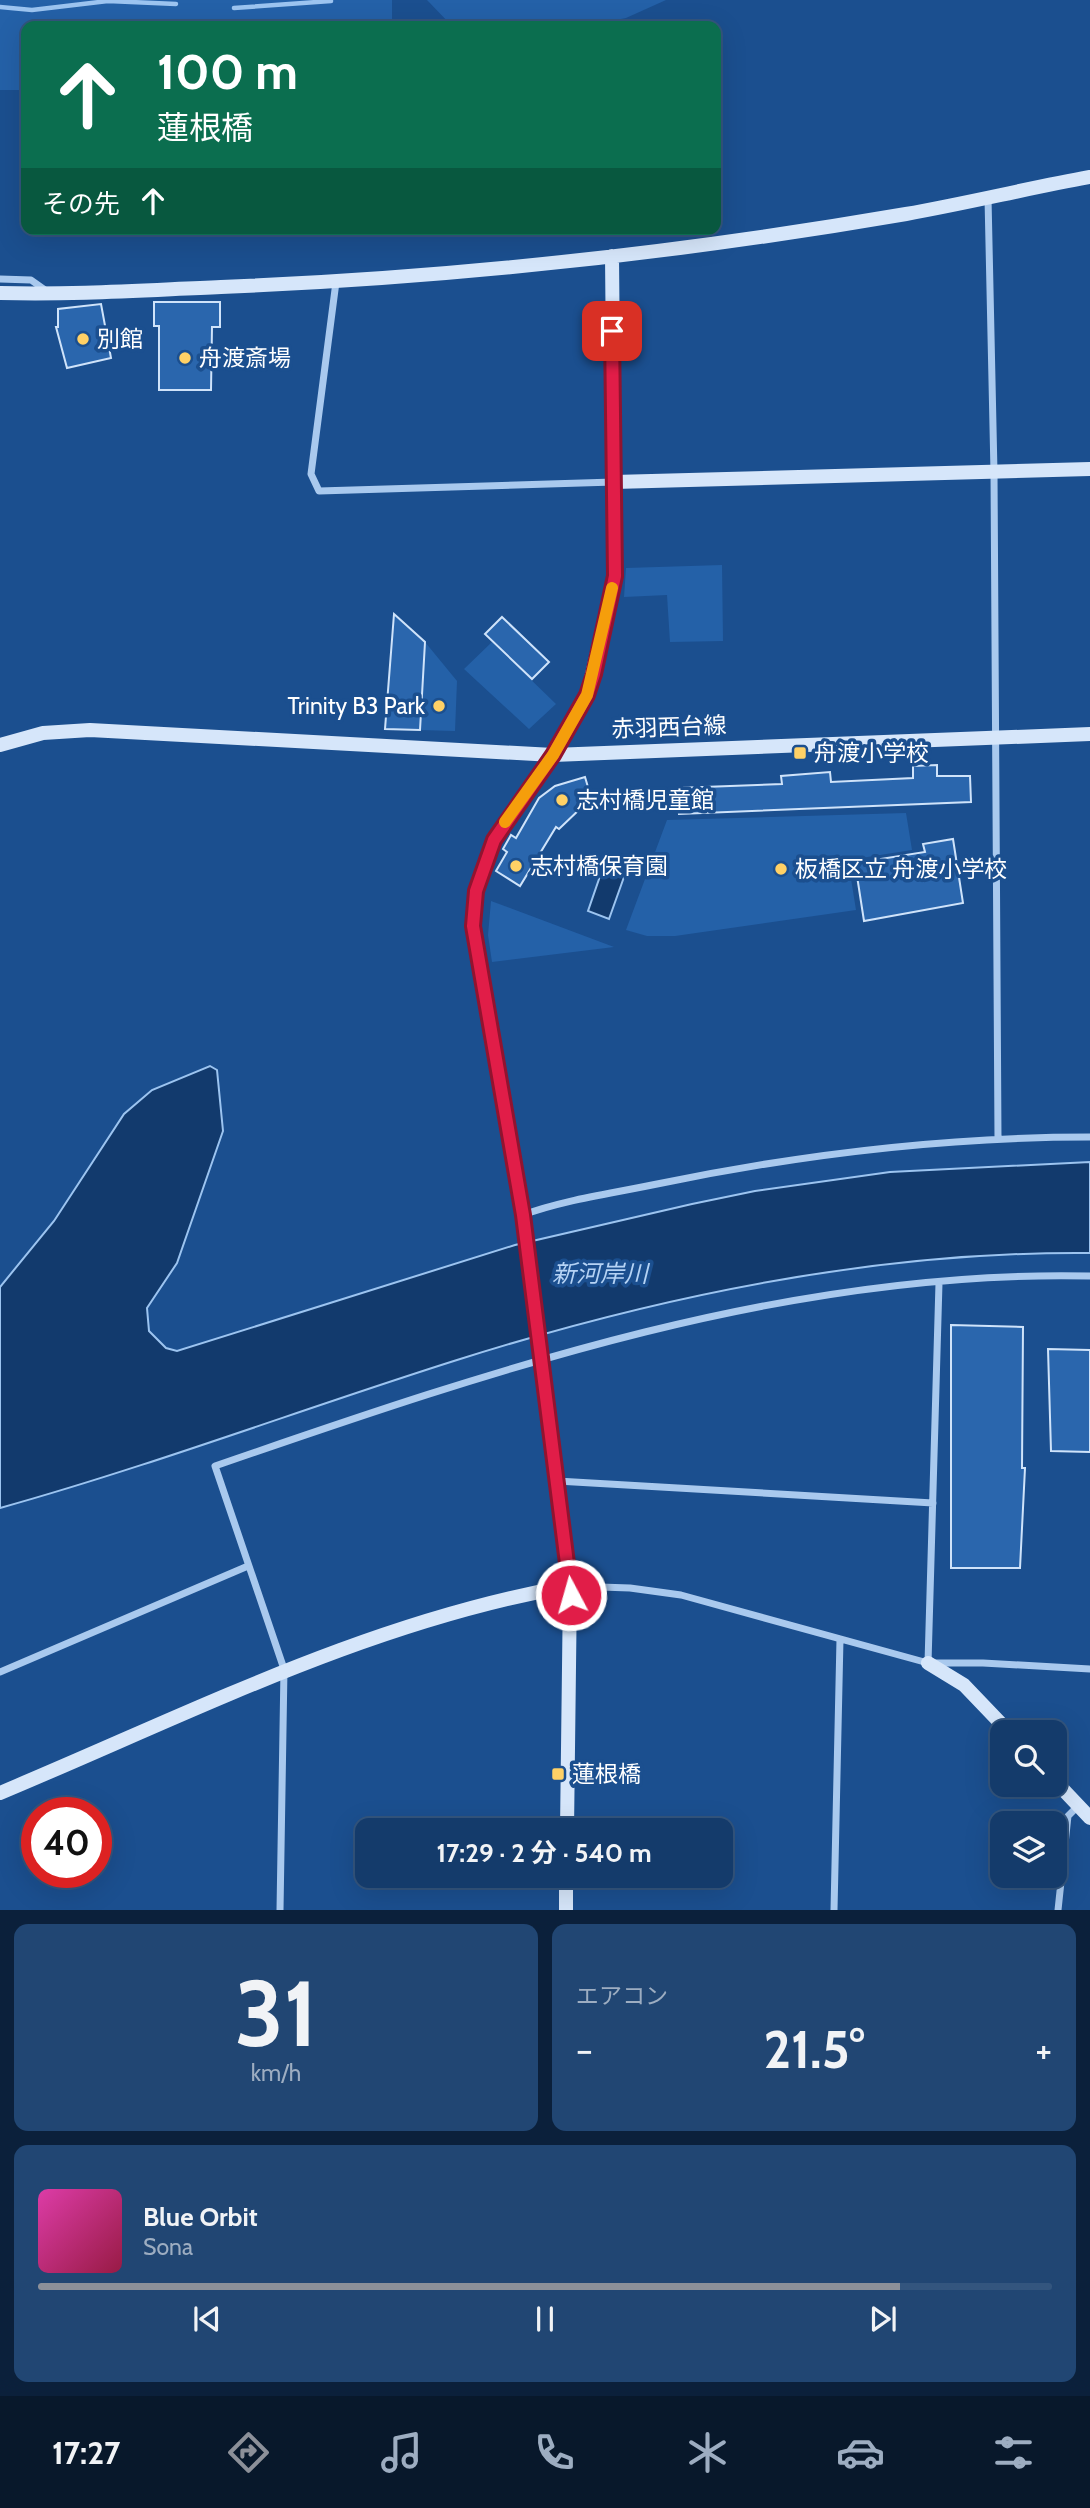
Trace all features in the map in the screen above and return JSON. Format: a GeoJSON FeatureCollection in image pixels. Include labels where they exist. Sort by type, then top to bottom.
{"type":"FeatureCollection","features":[{"type":"Feature","properties":{"kind":"street"},"geometry":{"type":"LineString","coordinates":[[0,293],[51,294],[336,282],[612,256],[722,243],[909,214],[1090,177]]}},
{"type":"Feature","properties":{"kind":"street"},"geometry":{"type":"LineString","coordinates":[[988,197],[994,471],[998,1139]]}},
{"type":"Feature","properties":{"kind":"street"},"geometry":{"type":"LineString","coordinates":[[567,1818],[570,1586],[523,1219],[474,943],[474,909],[481,874],[494,840],[553,755],[587,695],[615,576],[612,256]]}},
{"type":"Feature","properties":{"kind":"street"},"geometry":{"type":"LineString","coordinates":[[0,279],[31,280],[51,294]]}},
{"type":"Feature","properties":{"kind":"street"},"geometry":{"type":"LineString","coordinates":[[336,282],[311,474],[319,491],[1090,469]]}},
{"type":"Feature","properties":{"kind":"street","name":"赤羽西台線"},"geometry":{"type":"LineString","coordinates":[[0,745],[43,733],[82,730],[553,755],[1090,734]]}},
{"type":"Feature","properties":{"kind":"street"},"geometry":{"type":"LineString","coordinates":[[523,1219],[736,1167],[865,1150],[998,1139],[1090,1136]]}},
{"type":"Feature","properties":{"kind":"street"},"geometry":{"type":"LineString","coordinates":[[280,1909],[284,1669],[215,1466],[541,1355],[771,1305],[853,1292],[939,1283],[1090,1276]]}},
{"type":"Feature","properties":{"kind":"street"},"geometry":{"type":"LineString","coordinates":[[929,1664],[939,1283]]}},
{"type":"Feature","properties":{"kind":"street"},"geometry":{"type":"LineString","coordinates":[[557,1481],[933,1503]]}},
{"type":"Feature","properties":{"kind":"street"},"geometry":{"type":"LineString","coordinates":[[0,1672],[248,1566]]}},
{"type":"Feature","properties":{"kind":"street"},"geometry":{"type":"LineString","coordinates":[[1,1790],[284,1669],[402,1629],[520,1594],[570,1586],[630,1588],[681,1595],[929,1664],[964,1685],[998,1720]]}},
{"type":"Feature","properties":{"kind":"street"},"geometry":{"type":"LineString","coordinates":[[834,1909],[840,1639]]}},
{"type":"Feature","properties":{"kind":"street"},"geometry":{"type":"LineString","coordinates":[[929,1664],[983,1663],[1090,1670]]}},
{"type":"Feature","properties":{"kind":"street"},"geometry":{"type":"LineString","coordinates":[[1067,1795],[1090,1818]]}},
{"type":"Feature","properties":{"kind":"street"},"geometry":{"type":"LineString","coordinates":[[1058,1909],[1068,1816],[1078,1806]]}},
{"type":"Feature","properties":{"kind":"street"},"geometry":{"type":"LineString","coordinates":[[566,1888],[566,1909]]}},
{"type":"Feature","properties":{"kind":"shaded area"},"geometry":{"type":"Polygon","coordinates":[[[0,0],[392,0],[392,21],[21,21],[21,90],[0,90],[0,0]]]}},
{"type":"Feature","properties":{"kind":"shaded area"},"geometry":{"type":"Polygon","coordinates":[[[427,0],[666,0],[626,18],[611,21],[447,21],[427,0]]]}},
{"type":"Feature","properties":{"kind":"shaded area"},"geometry":{"type":"Polygon","coordinates":[[[722,565],[723,641],[670,642],[667,595],[624,597],[626,568],[722,565]]]}},
{"type":"Feature","properties":{"kind":"shaded area","name":"Trinity B3 Park"},"geometry":{"type":"Polygon","coordinates":[[[425,642],[457,681],[455,731],[420,730],[425,642]]]}},
{"type":"Feature","properties":{"kind":"shaded area"},"geometry":{"type":"Polygon","coordinates":[[[492,642],[556,704],[529,729],[464,669],[492,642]]]}},
{"type":"Feature","properties":{"kind":"shaded area"},"geometry":{"type":"Polygon","coordinates":[[[906,813],[912,850],[848,860],[856,910],[675,936],[647,936],[626,930],[667,820],[906,813]]]}},
{"type":"Feature","properties":{"kind":"shaded area"},"geometry":{"type":"Polygon","coordinates":[[[491,901],[614,947],[492,962],[488,935],[491,901]]]}},
{"type":"Feature","properties":{"kind":"water"},"geometry":{"type":"Polygon","coordinates":[[[607,856],[629,863],[609,919],[588,911],[607,856]]]}},
{"type":"Feature","properties":{"kind":"water","name":"新河岸川"},"geometry":{"type":"Polygon","coordinates":[[[210,1066],[217,1070],[223,1131],[177,1263],[147,1308],[149,1331],[166,1348],[177,1351],[515,1245],[755,1191],[890,1172],[1090,1162],[1090,1253],[1010,1254],[930,1260],[850,1269],[690,1297],[611,1316],[457,1360],[115,1473],[0,1508],[0,1287],[54,1221],[124,1114],[152,1090],[210,1066]]]}},
{"type":"Feature","properties":{"kind":"building","name":"舟渡斎場"},"geometry":{"type":"Polygon","coordinates":[[[154,302],[220,302],[220,327],[212,327],[211,390],[159,390],[159,326],[154,326],[154,302]]]}},
{"type":"Feature","properties":{"kind":"building","name":"別館"},"geometry":{"type":"Polygon","coordinates":[[[101,304],[111,358],[67,368],[56,327],[58,309],[101,304]]]}},
{"type":"Feature","properties":{"kind":"building"},"geometry":{"type":"Polygon","coordinates":[[[394,614],[425,642],[420,730],[385,729],[394,614]]]}},
{"type":"Feature","properties":{"kind":"building"},"geometry":{"type":"Polygon","coordinates":[[[502,617],[549,662],[532,679],[485,634],[502,617]]]}},
{"type":"Feature","properties":{"kind":"building"},"geometry":{"type":"Polygon","coordinates":[[[937,765],[937,776],[970,776],[971,802],[679,814],[677,788],[782,784],[781,776],[830,772],[831,782],[913,778],[913,766],[937,765]]]}},
{"type":"Feature","properties":{"kind":"building"},"geometry":{"type":"Polygon","coordinates":[[[585,777],[593,804],[582,807],[559,829],[556,827],[520,886],[496,871],[507,852],[503,849],[511,835],[516,838],[539,798],[555,786],[585,777]]]}},
{"type":"Feature","properties":{"kind":"building"},"geometry":{"type":"Polygon","coordinates":[[[953,839],[963,903],[864,921],[855,863],[925,852],[923,844],[953,839]]]}},
{"type":"Feature","properties":{"kind":"building"},"geometry":{"type":"Polygon","coordinates":[[[951,1325],[1023,1327],[1022,1468],[1025,1468],[1020,1568],[951,1568],[951,1325]]]}},
{"type":"Feature","properties":{"kind":"building"},"geometry":{"type":"Polygon","coordinates":[[[1048,1349],[1090,1350],[1090,1452],[1051,1451],[1048,1349]]]}},
{"type":"Feature","properties":{"kind":"waterway"},"geometry":{"type":"LineString","coordinates":[[0,7],[32,10],[108,1],[176,4]]}},
{"type":"Feature","properties":{"kind":"waterway"},"geometry":{"type":"LineString","coordinates":[[234,8],[331,1]]}},
{"type":"Feature","properties":{"kind":"slow traffic"},"geometry":{"type":"LineString","coordinates":[[505,822],[553,755],[587,695],[612,588]]}},
{"type":"Feature","properties":{"kind":"place","name":"別館"},"geometry":{"type":"Point","coordinates":[83,339]}},
{"type":"Feature","properties":{"kind":"place","name":"舟渡斎場"},"geometry":{"type":"Point","coordinates":[185,358]}},
{"type":"Feature","properties":{"kind":"place","name":"Trinity B3 Park"},"geometry":{"type":"Point","coordinates":[439,706]}},
{"type":"Feature","properties":{"kind":"place","name":"舟渡小学校"},"geometry":{"type":"Point","coordinates":[800,753]}},
{"type":"Feature","properties":{"kind":"place","name":"志村橋児童館"},"geometry":{"type":"Point","coordinates":[562,800]}},
{"type":"Feature","properties":{"kind":"place","name":"志村橋保育園"},"geometry":{"type":"Point","coordinates":[516,866]}},
{"type":"Feature","properties":{"kind":"place","name":"板橋区立 舟渡小学校"},"geometry":{"type":"Point","coordinates":[781,869]}},
{"type":"Feature","properties":{"kind":"place","name":"蓮根橋"},"geometry":{"type":"Point","coordinates":[558,1774]}},
{"type":"Feature","properties":{"kind":"route"},"geometry":{"type":"LineString","coordinates":[[571,1595],[523,1215],[477,962],[473,926],[476,891],[494,840],[553,755],[587,695],[594,674],[615,576],[612,331]]}}]}
